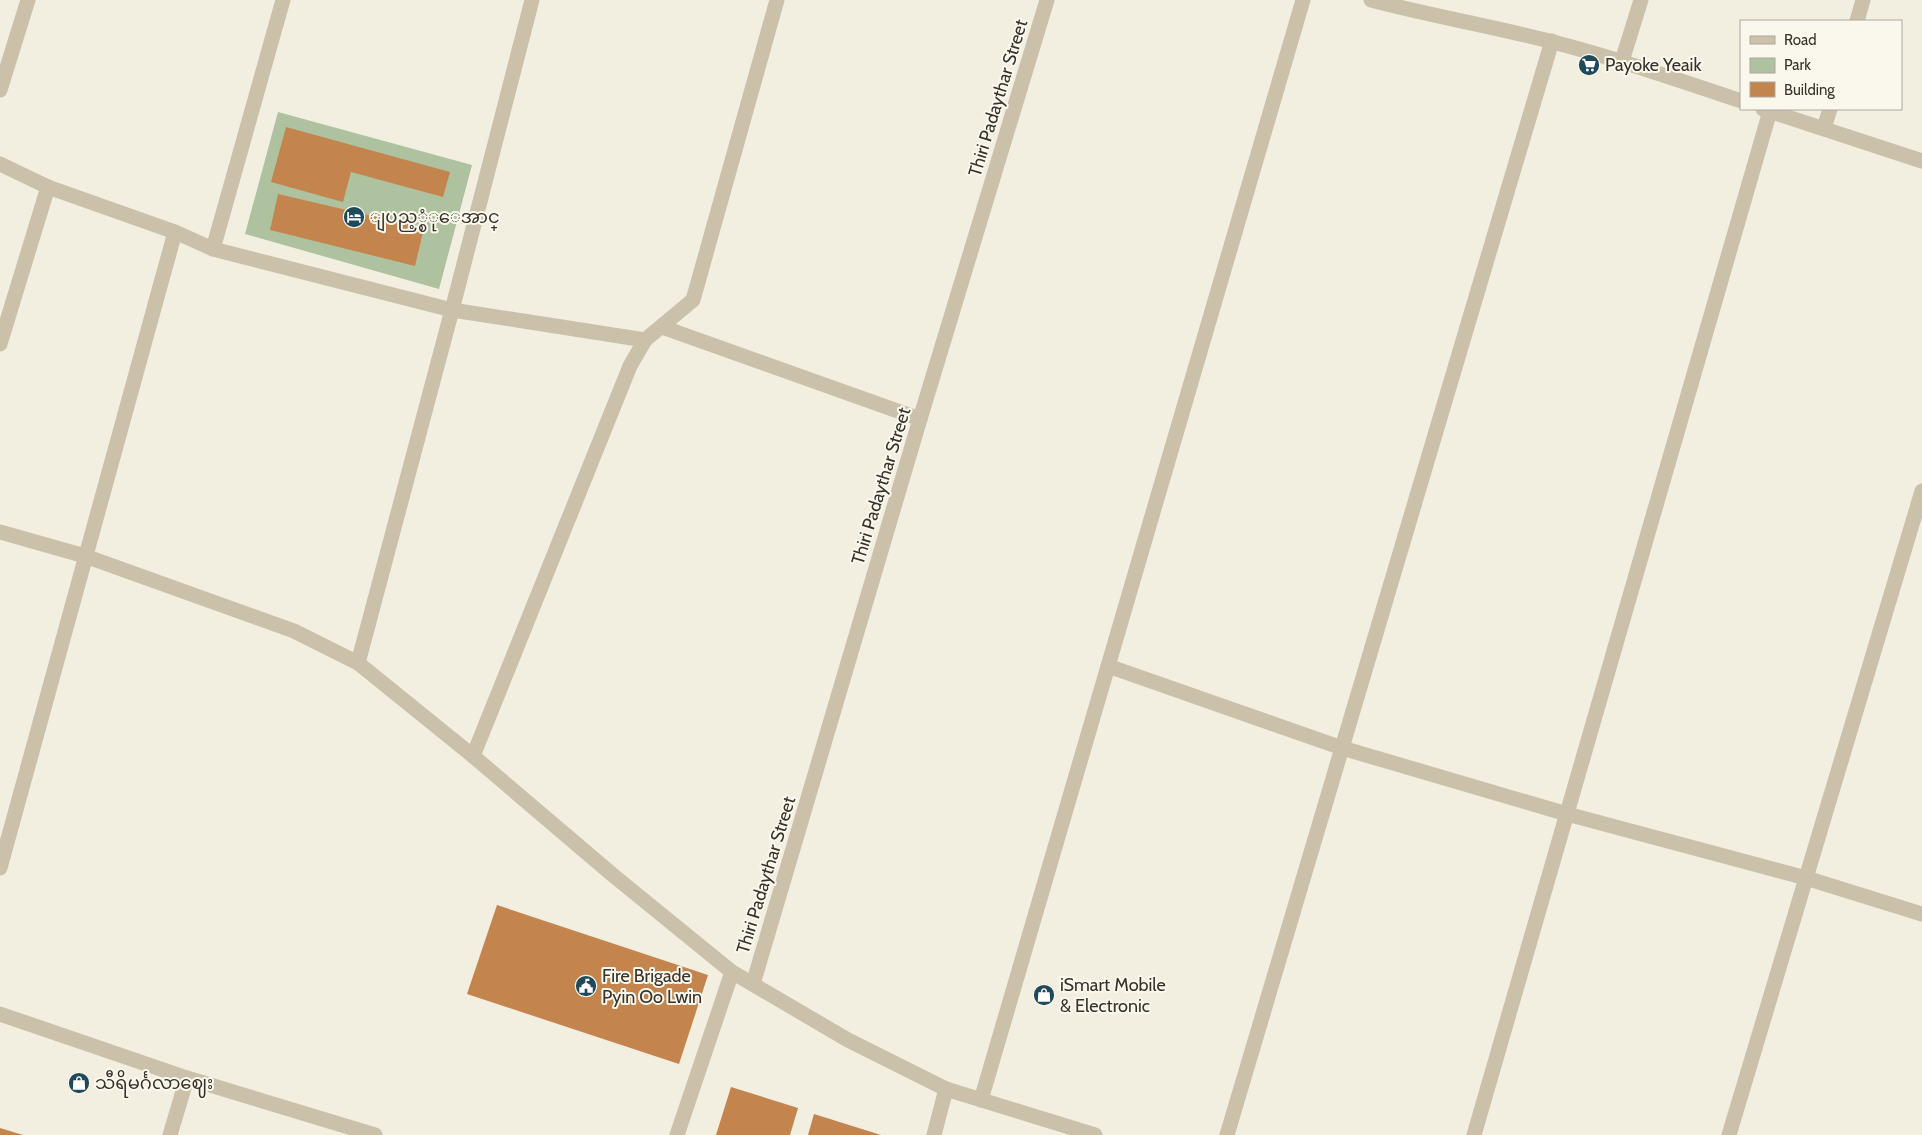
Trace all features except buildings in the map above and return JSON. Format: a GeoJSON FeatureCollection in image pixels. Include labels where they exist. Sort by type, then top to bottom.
{"type":"FeatureCollection","features":[{"type":"Feature","properties":{"kind":"street"},"geometry":{"type":"LineString","coordinates":[[0,90],[28,0]]}},
{"type":"Feature","properties":{"kind":"street"},"geometry":{"type":"LineString","coordinates":[[213,249],[283,0]]}},
{"type":"Feature","properties":{"kind":"street"},"geometry":{"type":"LineString","coordinates":[[358,663],[532,0]]}},
{"type":"Feature","properties":{"kind":"street"},"geometry":{"type":"LineString","coordinates":[[473,756],[630,366],[646,340],[693,300],[777,0]]}},
{"type":"Feature","properties":{"kind":"street","name":"Thiri Padaythar Street"},"geometry":{"type":"LineString","coordinates":[[753,984],[920,419],[1047,0]]}},
{"type":"Feature","properties":{"kind":"street"},"geometry":{"type":"LineString","coordinates":[[981,1100],[1303,0]]}},
{"type":"Feature","properties":{"kind":"street"},"geometry":{"type":"LineString","coordinates":[[1371,0],[1420,6],[1622,61],[1740,101]]}},
{"type":"Feature","properties":{"kind":"street"},"geometry":{"type":"LineString","coordinates":[[1622,61],[1641,0]]}},
{"type":"Feature","properties":{"kind":"street"},"geometry":{"type":"LineString","coordinates":[[1857,20],[1863,0]]}},
{"type":"Feature","properties":{"kind":"street"},"geometry":{"type":"LineString","coordinates":[[1226,1135],[1552,42]]}},
{"type":"Feature","properties":{"kind":"street"},"geometry":{"type":"LineString","coordinates":[[1474,1135],[1766,110],[1922,161]]}},
{"type":"Feature","properties":{"kind":"street"},"geometry":{"type":"LineString","coordinates":[[1824,128],[1830,110]]}},
{"type":"Feature","properties":{"kind":"street"},"geometry":{"type":"LineString","coordinates":[[0,164],[48,187],[175,232],[213,249],[452,310],[646,340]]}},
{"type":"Feature","properties":{"kind":"street"},"geometry":{"type":"LineString","coordinates":[[0,344],[48,187]]}},
{"type":"Feature","properties":{"kind":"street"},"geometry":{"type":"LineString","coordinates":[[0,868],[175,232]]}},
{"type":"Feature","properties":{"kind":"street"},"geometry":{"type":"LineString","coordinates":[[662,327],[920,419]]}},
{"type":"Feature","properties":{"kind":"street"},"geometry":{"type":"LineString","coordinates":[[1729,1135],[1922,491]]}},
{"type":"Feature","properties":{"kind":"street"},"geometry":{"type":"LineString","coordinates":[[0,532],[85,556],[294,631],[358,663],[473,756],[614,876],[732,972],[848,1040],[946,1089],[1095,1135]]}},
{"type":"Feature","properties":{"kind":"street"},"geometry":{"type":"LineString","coordinates":[[1108,666],[1342,748],[1567,814],[1806,878],[1922,914]]}},
{"type":"Feature","properties":{"kind":"street"},"geometry":{"type":"LineString","coordinates":[[677,1135],[732,972]]}},
{"type":"Feature","properties":{"kind":"street"},"geometry":{"type":"LineString","coordinates":[[0,1014],[187,1078],[376,1135]]}},
{"type":"Feature","properties":{"kind":"street"},"geometry":{"type":"LineString","coordinates":[[170,1135],[187,1078]]}},
{"type":"Feature","properties":{"kind":"street"},"geometry":{"type":"LineString","coordinates":[[934,1135],[946,1089]]}},
{"type":"Feature","properties":{"kind":"green space","name":"ျပည့္စံုေအာင္"},"geometry":{"type":"Polygon","coordinates":[[[278,112],[472,165],[439,289],[245,234],[278,112]]]}},
{"type":"Feature","properties":{"kind":"place","name":"Payoke Yeaik"},"geometry":{"type":"Point","coordinates":[1589,65]}},
{"type":"Feature","properties":{"kind":"place","name":"ျပည့္စံုေအာင္"},"geometry":{"type":"Point","coordinates":[354,217]}},
{"type":"Feature","properties":{"kind":"place","name":"Fire Brigade Pyin Oo Lwin"},"geometry":{"type":"Point","coordinates":[586,986]}},
{"type":"Feature","properties":{"kind":"place","name":"iSmart Mobile & Electronic"},"geometry":{"type":"Point","coordinates":[1044,995]}},
{"type":"Feature","properties":{"kind":"place","name":"သီရိမင်္ဂလာဈေး"},"geometry":{"type":"Point","coordinates":[79,1083]}}]}
